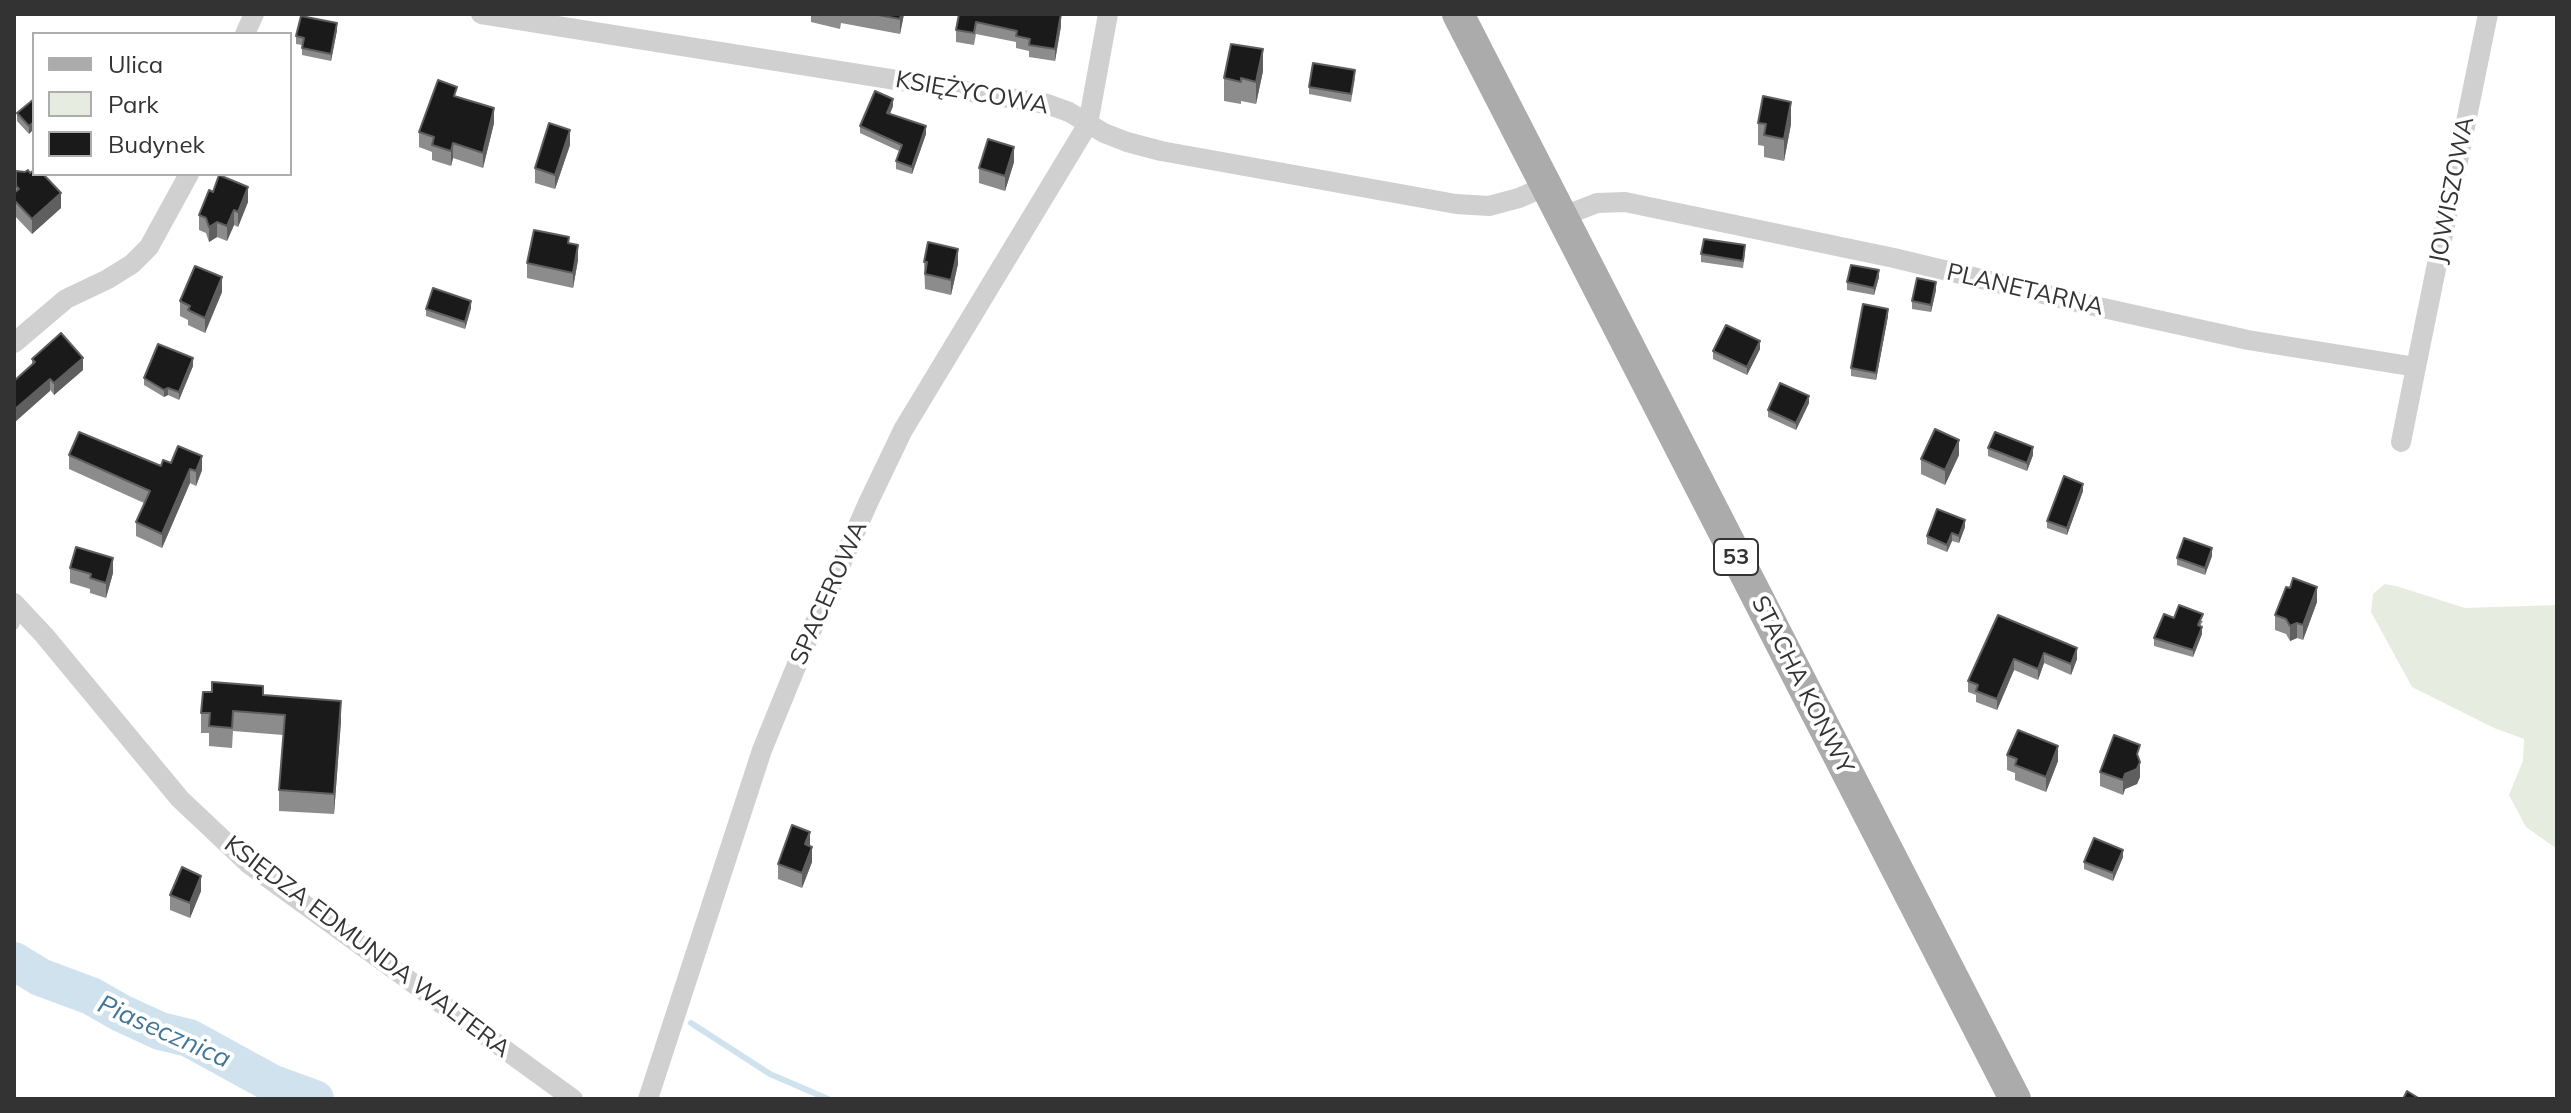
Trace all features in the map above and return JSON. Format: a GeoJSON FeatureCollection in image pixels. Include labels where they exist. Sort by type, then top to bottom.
{"type":"FeatureCollection","features":[{"type":"Feature","properties":{"kind":"main road","name":"STACHA KONWY"},"geometry":{"type":"LineString","coordinates":[[1458,14],[2015,1099]]}},
{"type":"Feature","properties":{"kind":"street","name":"KSIĘŻYCOWA"},"geometry":{"type":"LineString","coordinates":[[481,14],[1047,104],[1127,142],[1161,151],[1456,204],[1489,206],[1546,186]]}},
{"type":"Feature","properties":{"kind":"street"},"geometry":{"type":"LineString","coordinates":[[1088,124],[1108,14]]}},
{"type":"Feature","properties":{"kind":"street","name":"JOWISZOWA"},"geometry":{"type":"LineString","coordinates":[[2416,367],[2488,14]]}},
{"type":"Feature","properties":{"kind":"street","name":"SPACEROWA"},"geometry":{"type":"LineString","coordinates":[[648,1099],[762,750],[868,503],[903,430],[1088,124]]}},
{"type":"Feature","properties":{"kind":"street"},"geometry":{"type":"LineString","coordinates":[[14,343],[66,299],[132,264],[149,247],[188,176]]}},
{"type":"Feature","properties":{"kind":"street","name":"PLANETARNA"},"geometry":{"type":"LineString","coordinates":[[1561,217],[1597,203],[1625,202],[1894,258],[2248,340],[2416,367]]}},
{"type":"Feature","properties":{"kind":"street"},"geometry":{"type":"LineString","coordinates":[[2401,442],[2416,367]]}},
{"type":"Feature","properties":{"kind":"street","name":"KSIĘDZA EDMUNDA WALTERA"},"geometry":{"type":"LineString","coordinates":[[16,612],[44,635],[180,799],[250,865],[573,1099]]}},
{"type":"Feature","properties":{"kind":"green space"},"geometry":{"type":"Polygon","coordinates":[[[2385,584],[2465,608],[2557,605],[2557,849],[2526,827],[2509,795],[2523,761],[2524,739],[2494,728],[2412,687],[2371,612],[2373,594],[2385,584]]]}},
{"type":"Feature","properties":{"kind":"building"},"geometry":{"type":"Polygon","coordinates":[[[873,14],[901,14],[900,19],[873,14]]]}},
{"type":"Feature","properties":{"kind":"building"},"geometry":{"type":"Polygon","coordinates":[[[959,14],[1061,14],[1055,49],[1029,45],[1030,39],[1016,36],[1017,31],[976,22],[974,33],[956,30],[959,14]]]}},
{"type":"Feature","properties":{"kind":"building"},"geometry":{"type":"Polygon","coordinates":[[[301,16],[337,23],[331,54],[302,48],[304,38],[296,36],[301,16]]]}},
{"type":"Feature","properties":{"kind":"building"},"geometry":{"type":"Polygon","coordinates":[[[1231,44],[1263,49],[1256,82],[1224,78],[1231,44]]]}},
{"type":"Feature","properties":{"kind":"building"},"geometry":{"type":"Polygon","coordinates":[[[1313,63],[1355,70],[1351,94],[1309,87],[1313,63]]]}},
{"type":"Feature","properties":{"kind":"building"},"geometry":{"type":"Polygon","coordinates":[[[438,80],[457,87],[454,96],[494,108],[483,153],[453,143],[451,151],[432,145],[434,137],[419,132],[438,80]]]}},
{"type":"Feature","properties":{"kind":"building"},"geometry":{"type":"Polygon","coordinates":[[[875,91],[893,99],[887,113],[926,126],[912,167],[896,161],[902,145],[860,126],[875,91]]]}},
{"type":"Feature","properties":{"kind":"building"},"geometry":{"type":"Polygon","coordinates":[[[1763,96],[1791,102],[1784,139],[1764,135],[1766,124],[1758,123],[1763,96]]]}},
{"type":"Feature","properties":{"kind":"building"},"geometry":{"type":"Polygon","coordinates":[[[32,101],[32,124],[29,126],[17,113],[32,101]]]}},
{"type":"Feature","properties":{"kind":"building"},"geometry":{"type":"Polygon","coordinates":[[[549,123],[570,130],[555,175],[535,168],[549,123]]]}},
{"type":"Feature","properties":{"kind":"building"},"geometry":{"type":"Polygon","coordinates":[[[988,139],[1014,147],[1005,176],[979,168],[988,139]]]}},
{"type":"Feature","properties":{"kind":"building"},"geometry":{"type":"Polygon","coordinates":[[[28,170],[32,172],[32,176],[45,176],[61,193],[32,219],[14,200],[14,193],[19,189],[16,186],[16,171],[28,170]]]}},
{"type":"Feature","properties":{"kind":"building"},"geometry":{"type":"Polygon","coordinates":[[[219,176],[248,187],[238,212],[234,210],[227,226],[217,222],[209,227],[206,218],[199,215],[209,190],[213,192],[219,176]]]}},
{"type":"Feature","properties":{"kind":"building"},"geometry":{"type":"Polygon","coordinates":[[[534,230],[569,237],[568,243],[578,245],[573,273],[527,263],[534,230]]]}},
{"type":"Feature","properties":{"kind":"building"},"geometry":{"type":"Polygon","coordinates":[[[1704,239],[1745,245],[1743,261],[1701,254],[1704,239]]]}},
{"type":"Feature","properties":{"kind":"building"},"geometry":{"type":"Polygon","coordinates":[[[928,242],[958,249],[951,280],[925,274],[928,242]]]}},
{"type":"Feature","properties":{"kind":"building"},"geometry":{"type":"Polygon","coordinates":[[[1851,265],[1879,270],[1874,288],[1847,282],[1851,265]]]}},
{"type":"Feature","properties":{"kind":"building"},"geometry":{"type":"Polygon","coordinates":[[[195,266],[222,277],[205,318],[188,310],[190,306],[180,301],[195,266]]]}},
{"type":"Feature","properties":{"kind":"building"},"geometry":{"type":"Polygon","coordinates":[[[1917,278],[1936,282],[1931,305],[1912,301],[1917,278]]]}},
{"type":"Feature","properties":{"kind":"building"},"geometry":{"type":"Polygon","coordinates":[[[433,288],[471,301],[465,322],[426,309],[433,288]]]}},
{"type":"Feature","properties":{"kind":"building"},"geometry":{"type":"Polygon","coordinates":[[[1863,304],[1888,309],[1876,373],[1851,368],[1863,304]]]}},
{"type":"Feature","properties":{"kind":"building"},"geometry":{"type":"Polygon","coordinates":[[[1726,325],[1760,341],[1747,367],[1713,351],[1726,325]]]}},
{"type":"Feature","properties":{"kind":"building"},"geometry":{"type":"Polygon","coordinates":[[[61,333],[83,358],[54,383],[50,379],[14,410],[14,381],[35,362],[32,359],[61,333]]]}},
{"type":"Feature","properties":{"kind":"building"},"geometry":{"type":"Polygon","coordinates":[[[158,344],[193,358],[179,392],[168,388],[164,390],[144,378],[158,344]]]}},
{"type":"Feature","properties":{"kind":"building"},"geometry":{"type":"Polygon","coordinates":[[[1780,383],[1809,396],[1796,423],[1768,410],[1780,383]]]}},
{"type":"Feature","properties":{"kind":"building"},"geometry":{"type":"Polygon","coordinates":[[[1935,429],[1959,440],[1945,470],[1921,459],[1935,429]]]}},
{"type":"Feature","properties":{"kind":"building"},"geometry":{"type":"Polygon","coordinates":[[[79,432],[161,466],[163,460],[171,463],[178,446],[202,456],[196,471],[190,469],[162,534],[136,522],[150,491],[69,455],[79,432]]]}},
{"type":"Feature","properties":{"kind":"building"},"geometry":{"type":"Polygon","coordinates":[[[1995,432],[2033,447],[2027,463],[1988,448],[1995,432]]]}},
{"type":"Feature","properties":{"kind":"building"},"geometry":{"type":"Polygon","coordinates":[[[2064,476],[2083,484],[2067,528],[2047,521],[2064,476]]]}},
{"type":"Feature","properties":{"kind":"building"},"geometry":{"type":"Polygon","coordinates":[[[1937,509],[1965,520],[1959,536],[1952,533],[1947,545],[1927,536],[1937,509]]]}},
{"type":"Feature","properties":{"kind":"building"},"geometry":{"type":"Polygon","coordinates":[[[2184,538],[2212,548],[2205,568],[2177,558],[2184,538]]]}},
{"type":"Feature","properties":{"kind":"building"},"geometry":{"type":"Polygon","coordinates":[[[76,547],[113,558],[106,583],[90,578],[91,574],[70,568],[76,547]]]}},
{"type":"Feature","properties":{"kind":"building"},"geometry":{"type":"Polygon","coordinates":[[[2293,578],[2317,587],[2303,625],[2297,623],[2290,626],[2286,619],[2275,615],[2293,578]]]}},
{"type":"Feature","properties":{"kind":"building"},"geometry":{"type":"Polygon","coordinates":[[[2179,605],[2203,614],[2198,625],[2202,627],[2193,650],[2154,638],[2164,614],[2174,618],[2179,605]]]}},
{"type":"Feature","properties":{"kind":"building"},"geometry":{"type":"Polygon","coordinates":[[[1998,615],[2077,648],[2071,664],[2044,653],[2038,669],[2014,659],[1997,699],[1976,691],[1978,685],[1968,681],[1998,615]]]}},
{"type":"Feature","properties":{"kind":"building"},"geometry":{"type":"Polygon","coordinates":[[[212,682],[263,686],[263,695],[341,701],[334,794],[279,790],[285,715],[233,711],[232,728],[209,726],[210,713],[201,713],[203,692],[212,692],[212,682]]]}},
{"type":"Feature","properties":{"kind":"building"},"geometry":{"type":"Polygon","coordinates":[[[2018,730],[2058,746],[2046,777],[2015,765],[2017,759],[2007,755],[2018,730]]]}},
{"type":"Feature","properties":{"kind":"building"},"geometry":{"type":"Polygon","coordinates":[[[2114,735],[2140,745],[2137,769],[2125,774],[2123,780],[2100,772],[2114,735]]]}},
{"type":"Feature","properties":{"kind":"building"},"geometry":{"type":"Polygon","coordinates":[[[792,825],[810,832],[805,844],[812,847],[802,873],[778,864],[792,825]]]}},
{"type":"Feature","properties":{"kind":"building"},"geometry":{"type":"Polygon","coordinates":[[[2094,838],[2123,850],[2113,873],[2084,862],[2094,838]]]}},
{"type":"Feature","properties":{"kind":"building"},"geometry":{"type":"Polygon","coordinates":[[[182,867],[201,876],[190,903],[170,895],[182,867]]]}},
{"type":"Feature","properties":{"kind":"building"},"geometry":{"type":"Polygon","coordinates":[[[2407,1091],[2420,1099],[2403,1099],[2407,1091]]]}},
{"type":"Feature","properties":{"kind":"waterway","name":"Piasecznica"},"geometry":{"type":"LineString","coordinates":[[14,961],[40,977],[91,996],[160,1031],[189,1038],[271,1083],[315,1099]]}},
{"type":"Feature","properties":{"kind":"waterway"},"geometry":{"type":"LineString","coordinates":[[691,1023],[770,1074],[828,1099]]}}]}
